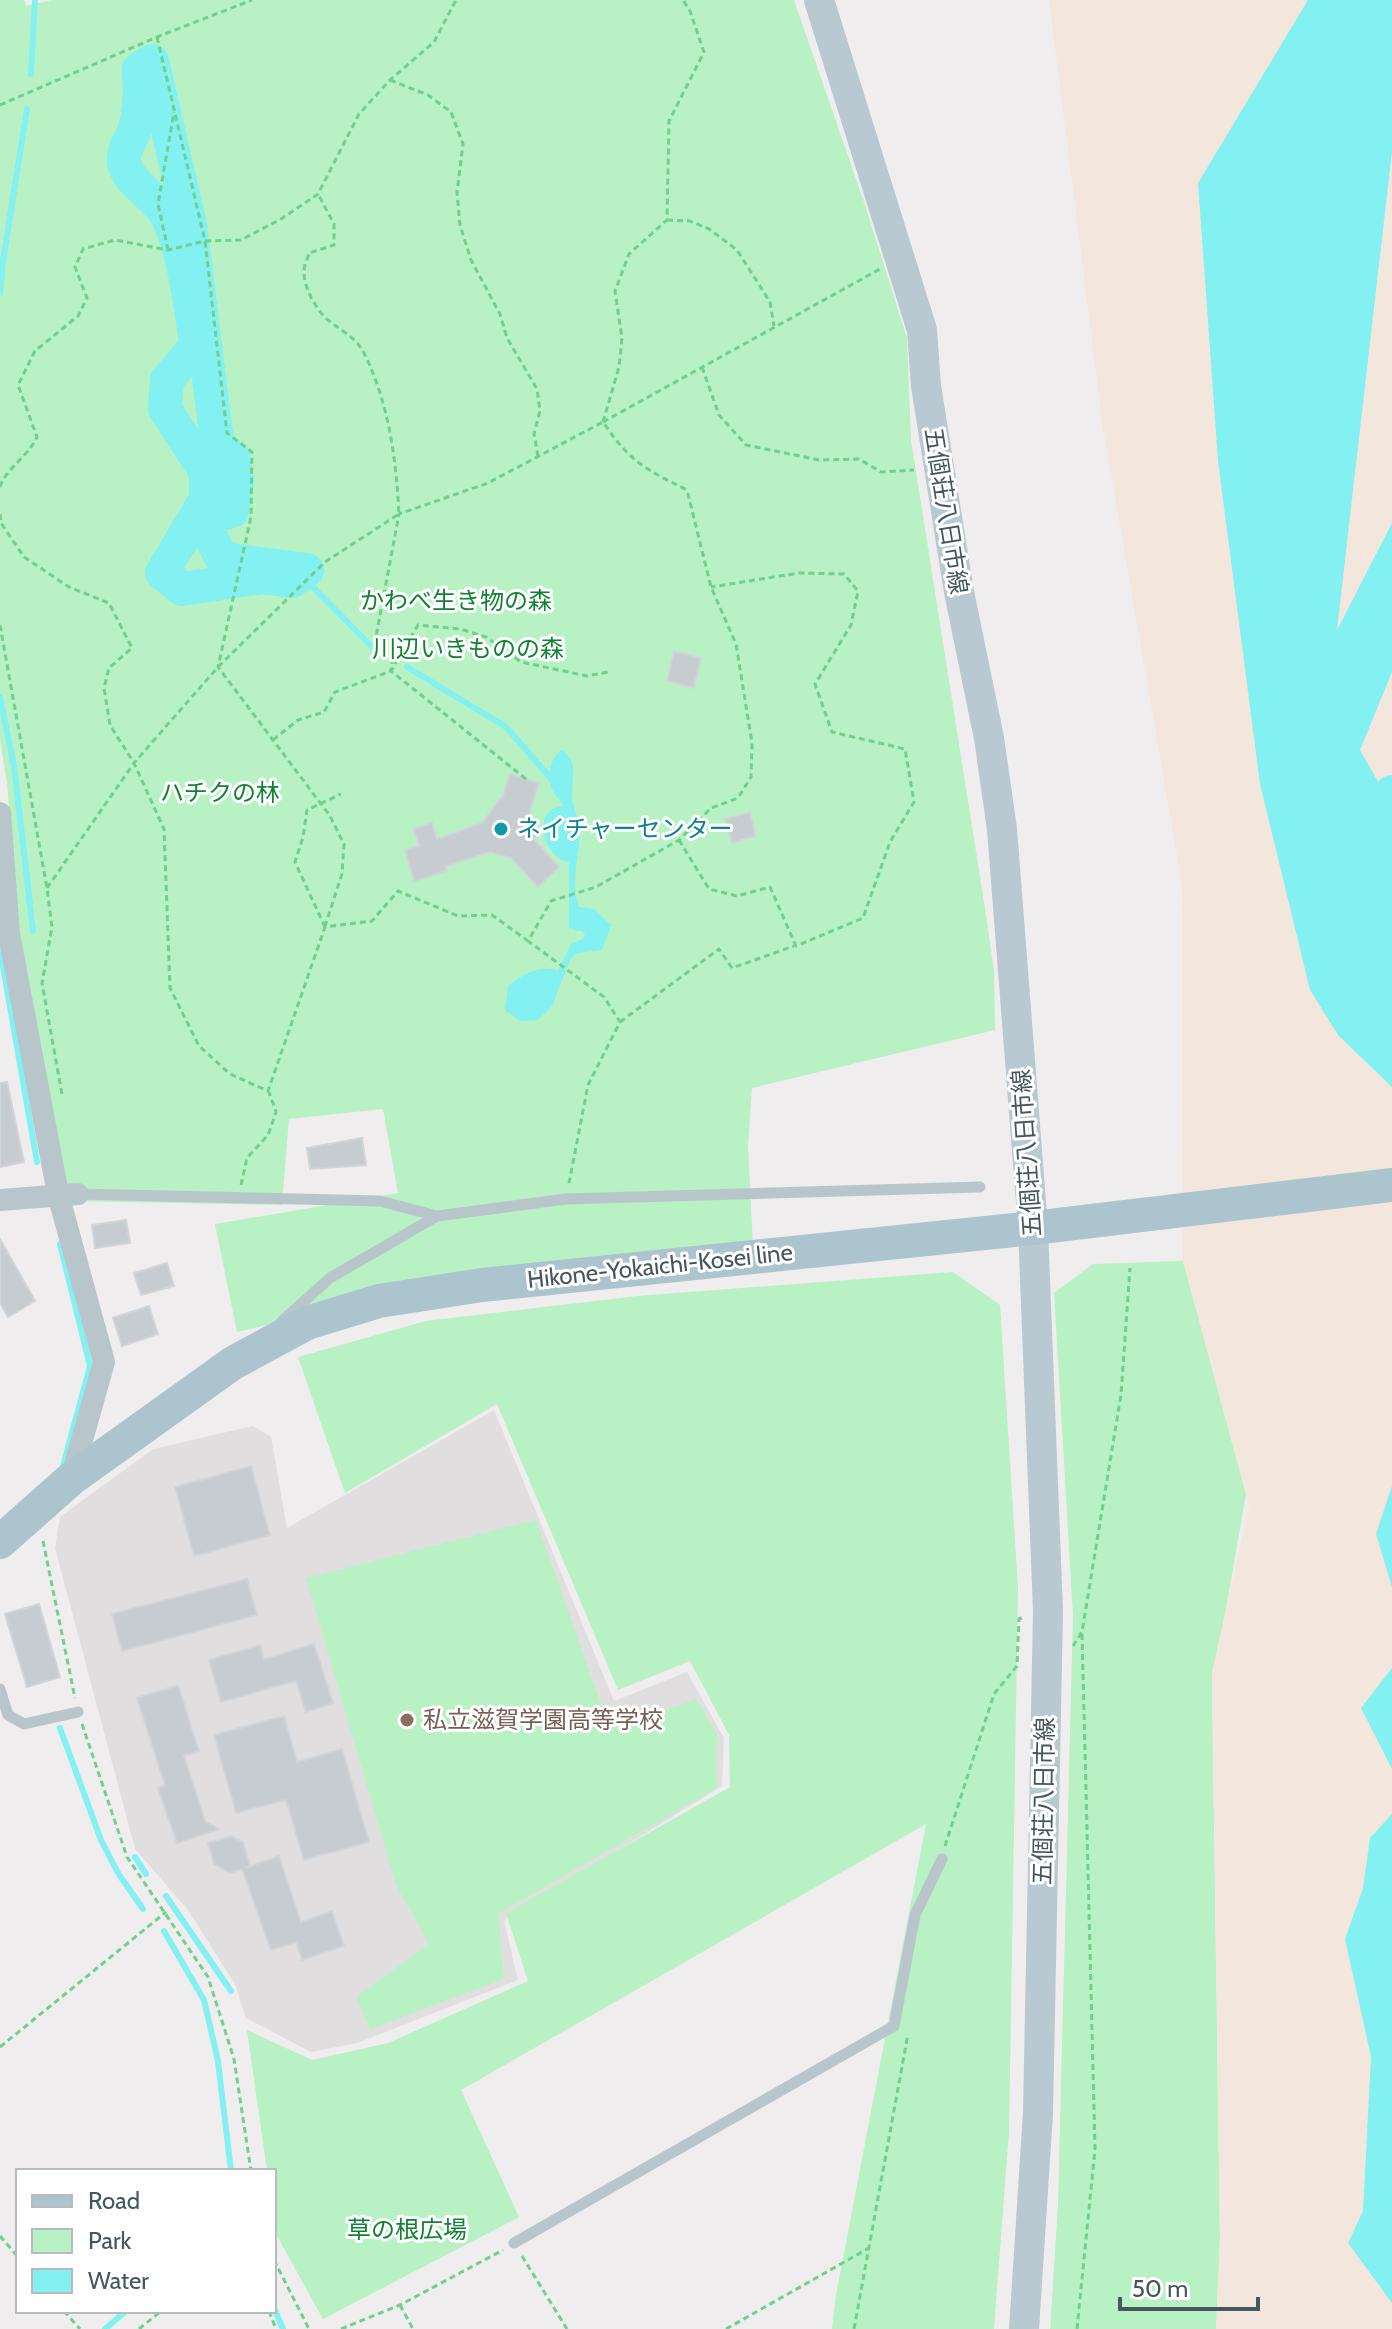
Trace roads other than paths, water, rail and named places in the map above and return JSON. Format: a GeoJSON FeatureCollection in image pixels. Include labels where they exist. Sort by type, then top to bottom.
{"type":"FeatureCollection","features":[{"type":"Feature","properties":{"kind":"main road","name":"五個荘八日市線"},"geometry":{"type":"LineString","coordinates":[[819,0],[922,330],[926,386],[939,469],[959,592],[989,738],[1002,829],[1033,1228],[1048,1611],[1038,2113],[1024,2329]]}},
{"type":"Feature","properties":{"kind":"main road","name":"Hikone-Yokaichi-Kosei line"},"geometry":{"type":"LineString","coordinates":[[0,1542],[71,1479],[233,1363],[307,1323],[379,1301],[498,1283],[1033,1228],[1392,1185]]}},
{"type":"Feature","properties":{"kind":"street"},"geometry":{"type":"LineString","coordinates":[[0,813],[9,934],[104,1362],[71,1479]]}},
{"type":"Feature","properties":{"kind":"street"},"geometry":{"type":"LineString","coordinates":[[0,1200],[68,1194]]}},
{"type":"Feature","properties":{"kind":"lane"},"geometry":{"type":"LineString","coordinates":[[68,1194],[239,1197],[313,1202],[380,1201],[437,1216],[566,1199],[980,1187]]}},
{"type":"Feature","properties":{"kind":"lane"},"geometry":{"type":"LineString","coordinates":[[233,1363],[330,1278],[437,1216]]}},
{"type":"Feature","properties":{"kind":"lane"},"geometry":{"type":"LineString","coordinates":[[0,1689],[8,1715],[24,1724],[78,1712]]}},
{"type":"Feature","properties":{"kind":"lane"},"geometry":{"type":"LineString","coordinates":[[514,2243],[894,2026],[915,1915],[942,1859]]}},
{"type":"Feature","properties":{"kind":"water"},"geometry":{"type":"Polygon","coordinates":[[[1308,0],[1392,0],[1392,151],[1337,630],[1392,523],[1392,672],[1360,750],[1392,806],[1392,1087],[1338,1035],[1310,990],[1260,784],[1218,461],[1198,183],[1308,0]]]}},
{"type":"Feature","properties":{"kind":"water"},"geometry":{"type":"Polygon","coordinates":[[[562,750],[573,765],[572,800],[580,827],[576,898],[579,907],[594,909],[611,925],[602,950],[577,953],[570,960],[552,1006],[538,1020],[520,1021],[505,1010],[508,986],[538,970],[558,971],[571,944],[583,939],[585,934],[569,927],[569,862],[552,852],[544,833],[547,815],[553,809],[564,806],[553,791],[550,780],[552,763],[562,750]]]}},
{"type":"Feature","properties":{"kind":"water"},"geometry":{"type":"Polygon","coordinates":[[[1392,1486],[1392,1587],[1376,1534],[1392,1486]]]}},
{"type":"Feature","properties":{"kind":"water"},"geometry":{"type":"Polygon","coordinates":[[[1392,1668],[1392,1769],[1361,1708],[1392,1668]]]}},
{"type":"Feature","properties":{"kind":"water"},"geometry":{"type":"Polygon","coordinates":[[[1392,1814],[1392,2303],[1348,2243],[1363,2211],[1371,2057],[1345,1939],[1363,1888],[1370,1838],[1392,1814]]]}},
{"type":"Feature","properties":{"kind":"waterway"},"geometry":{"type":"LineString","coordinates":[[31,74],[35,0]]}},
{"type":"Feature","properties":{"kind":"waterway"},"geometry":{"type":"LineString","coordinates":[[152,61],[190,225],[218,450],[233,456],[237,482],[232,511],[211,517],[208,532],[222,559],[307,570],[292,581],[262,577],[182,589],[162,573],[206,499],[206,472],[165,409],[167,380],[197,345],[179,248],[164,211],[133,180],[124,161],[138,116],[139,69],[152,61]]}},
{"type":"Feature","properties":{"kind":"waterway"},"geometry":{"type":"LineString","coordinates":[[0,293],[27,109]]}},
{"type":"Feature","properties":{"kind":"waterway"},"geometry":{"type":"LineString","coordinates":[[313,587],[373,648]]}},
{"type":"Feature","properties":{"kind":"waterway"},"geometry":{"type":"LineString","coordinates":[[407,667],[506,727],[554,782]]}},
{"type":"Feature","properties":{"kind":"waterway"},"geometry":{"type":"LineString","coordinates":[[0,697],[14,766],[33,931]]}},
{"type":"Feature","properties":{"kind":"waterway"},"geometry":{"type":"LineString","coordinates":[[1378,846],[1392,792]]}},
{"type":"Feature","properties":{"kind":"waterway"},"geometry":{"type":"LineString","coordinates":[[0,949],[37,1162]]}},
{"type":"Feature","properties":{"kind":"waterway"},"geometry":{"type":"LineString","coordinates":[[60,1244],[90,1366],[62,1470]]}},
{"type":"Feature","properties":{"kind":"waterway"},"geometry":{"type":"LineString","coordinates":[[60,1728],[101,1840],[118,1873],[143,1909]]}},
{"type":"Feature","properties":{"kind":"waterway"},"geometry":{"type":"LineString","coordinates":[[135,1857],[146,1874]]}},
{"type":"Feature","properties":{"kind":"waterway"},"geometry":{"type":"LineString","coordinates":[[166,1896],[231,1991]]}},
{"type":"Feature","properties":{"kind":"waterway"},"geometry":{"type":"LineString","coordinates":[[164,1931],[204,2000],[218,2061],[231,2169]]}},
{"type":"Feature","properties":{"kind":"waterway"},"geometry":{"type":"LineString","coordinates":[[105,2329],[124,2313]]}},
{"type":"Feature","properties":{"kind":"waterway"},"geometry":{"type":"LineString","coordinates":[[276,2313],[283,2329]]}},
{"type":"Feature","properties":{"kind":"place","name":"ネイチャーセンター"},"geometry":{"type":"Point","coordinates":[501,829]}},
{"type":"Feature","properties":{"kind":"place","name":"私立滋賀学園高等学校"},"geometry":{"type":"Point","coordinates":[407,1720]}},
{"type":"Feature","properties":{"kind":"park label","name":"かわべ生き物の森"},"geometry":{"type":"Point","coordinates":[456,601]}},
{"type":"Feature","properties":{"kind":"park label","name":"川辺いきものの森"},"geometry":{"type":"Point","coordinates":[468,649]}},
{"type":"Feature","properties":{"kind":"park label","name":"ハチクの林"},"geometry":{"type":"Point","coordinates":[220,793]}},
{"type":"Feature","properties":{"kind":"park label","name":"草の根広場"},"geometry":{"type":"Point","coordinates":[407,2230]}}]}
